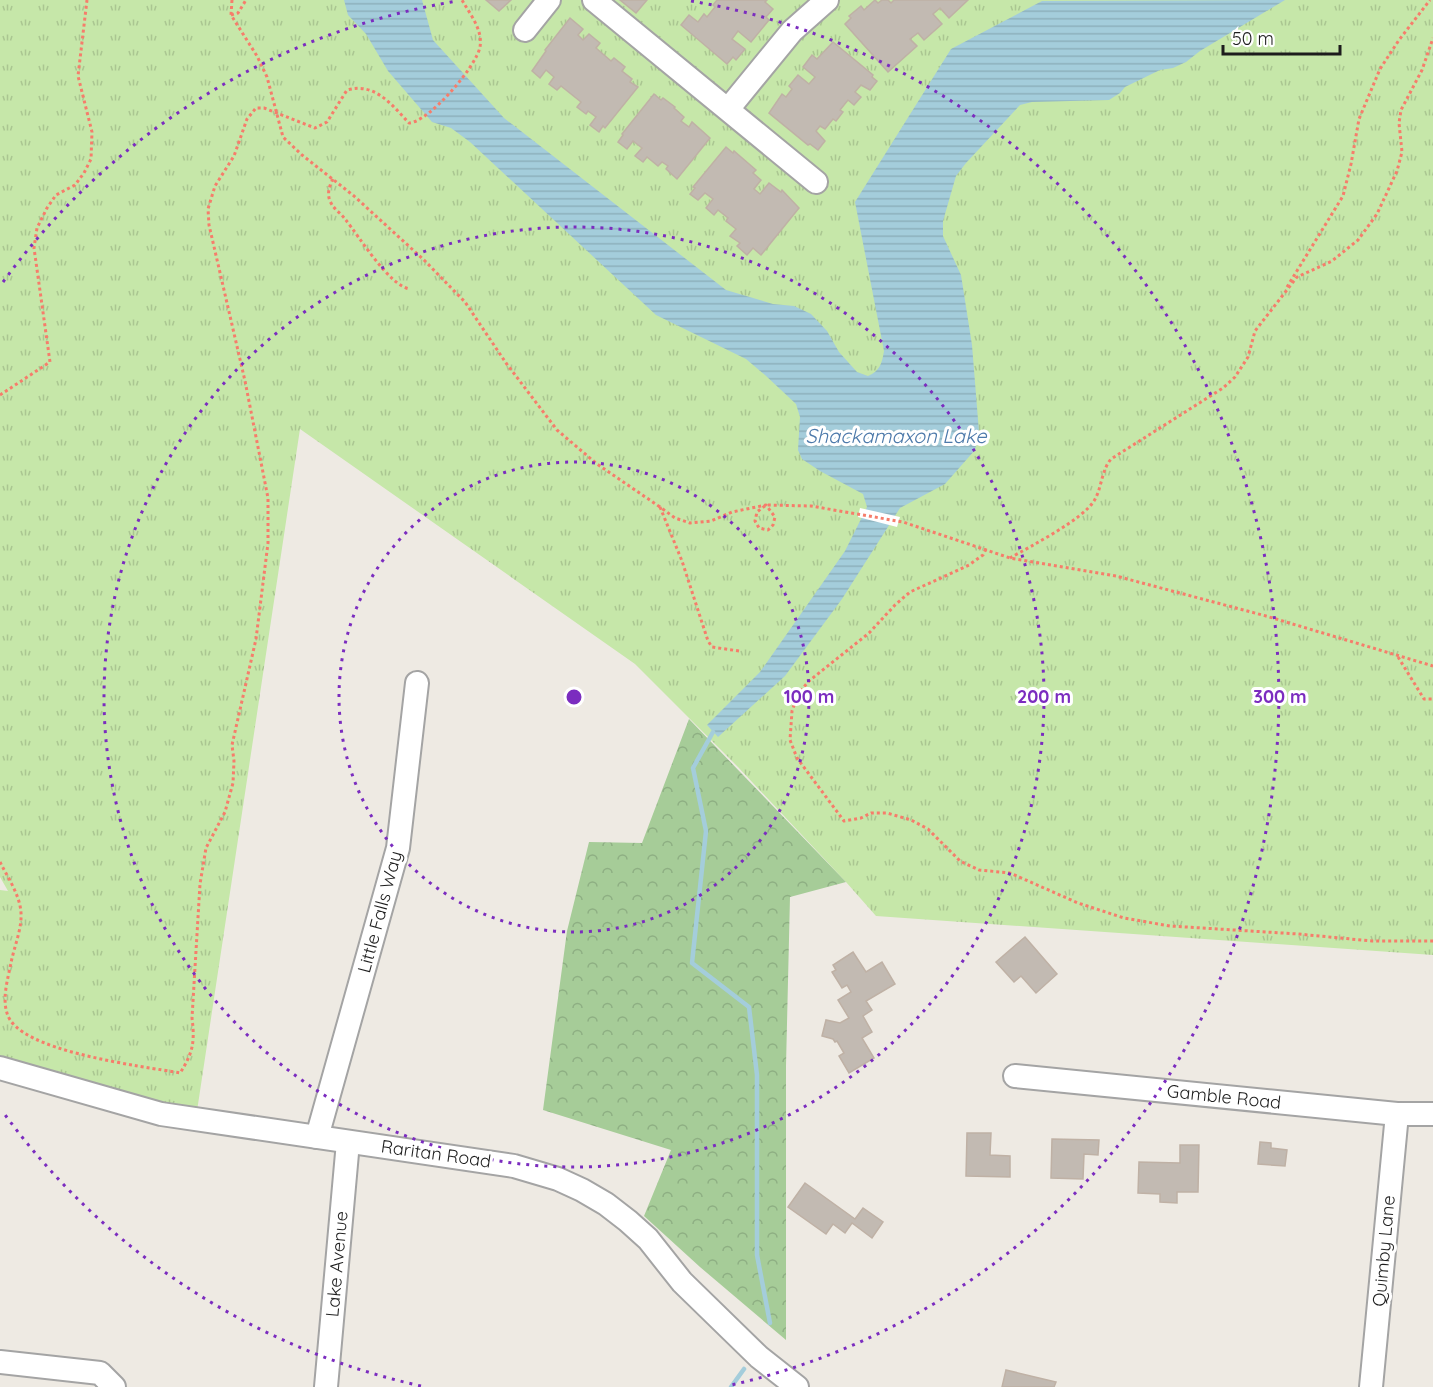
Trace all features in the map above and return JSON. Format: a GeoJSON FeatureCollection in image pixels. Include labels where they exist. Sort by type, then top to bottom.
{"type":"FeatureCollection","features":[{"type":"Feature","properties":{"kind":"street"},"geometry":{"type":"LineString","coordinates":[[525,30],[549,0]]}},
{"type":"Feature","properties":{"kind":"street"},"geometry":{"type":"LineString","coordinates":[[594,0],[729,108],[816,182]]}},
{"type":"Feature","properties":{"kind":"street"},"geometry":{"type":"LineString","coordinates":[[729,108],[792,31],[827,0]]}},
{"type":"Feature","properties":{"kind":"street","name":"Little Falls Way"},"geometry":{"type":"LineString","coordinates":[[317,1137],[398,851],[417,683]]}},
{"type":"Feature","properties":{"kind":"street","name":"Raritan Road"},"geometry":{"type":"LineString","coordinates":[[0,1068],[160,1114],[514,1166],[558,1179],[582,1190],[614,1210],[648,1239],[667,1260],[682,1282],[759,1357],[797,1387]]}},
{"type":"Feature","properties":{"kind":"street","name":"Gamble Road"},"geometry":{"type":"LineString","coordinates":[[1015,1076],[1397,1114],[1433,1114]]}},
{"type":"Feature","properties":{"kind":"street","name":"Quimby Lane"},"geometry":{"type":"LineString","coordinates":[[1371,1387],[1397,1114]]}},
{"type":"Feature","properties":{"kind":"street","name":"Lake Avenue"},"geometry":{"type":"LineString","coordinates":[[326,1387],[348,1142]]}},
{"type":"Feature","properties":{"kind":"street"},"geometry":{"type":"LineString","coordinates":[[0,1362],[100,1373],[114,1387]]}},
{"type":"Feature","properties":{"kind":"path"},"geometry":{"type":"LineString","coordinates":[[0,395],[50,362],[34,248],[37,228],[47,208],[56,195],[75,185],[91,159],[92,132],[78,76],[87,0]]}},
{"type":"Feature","properties":{"kind":"path"},"geometry":{"type":"LineString","coordinates":[[232,0],[231,15],[257,56],[267,77],[283,137],[354,196],[424,260],[465,302],[506,363],[556,430],[597,464],[675,518],[690,523],[711,521],[732,512],[766,505],[811,506],[903,522],[1010,558],[1116,576],[1266,616],[1433,666]]}},
{"type":"Feature","properties":{"kind":"path"},"geometry":{"type":"LineString","coordinates":[[231,15],[238,13],[246,0]]}},
{"type":"Feature","properties":{"kind":"path"},"geometry":{"type":"LineString","coordinates":[[0,862],[18,895],[21,914],[5,1003],[7,1015],[14,1025],[30,1038],[51,1046],[180,1074],[191,1055],[194,1034],[192,1018],[199,906],[206,848],[225,812],[233,783],[232,745],[256,639],[268,543],[268,498],[245,381],[209,225],[208,209],[215,186],[234,156],[247,119],[256,108],[276,112],[315,128],[327,122],[347,90],[357,87],[374,90],[410,123],[426,115],[465,75],[476,58],[480,46],[478,29],[462,0]]}},
{"type":"Feature","properties":{"kind":"path"},"geometry":{"type":"LineString","coordinates":[[1282,297],[1343,196],[1359,119],[1380,69],[1430,0]]}},
{"type":"Feature","properties":{"kind":"path"},"geometry":{"type":"LineString","coordinates":[[1010,558],[1083,514],[1095,499],[1105,466],[1111,459],[1223,388],[1235,377],[1248,357],[1255,331],[1298,278],[1332,261],[1358,240],[1377,214],[1397,171],[1402,152],[1399,123],[1401,110],[1422,70],[1433,38]]}},
{"type":"Feature","properties":{"kind":"path"},"geometry":{"type":"LineString","coordinates":[[333,179],[329,187],[328,198],[334,209],[344,217],[388,274],[402,288],[410,289]]}},
{"type":"Feature","properties":{"kind":"path"},"geometry":{"type":"LineString","coordinates":[[766,505],[775,517],[768,531],[759,528],[755,521],[757,512],[766,505]]}},
{"type":"Feature","properties":{"kind":"path"},"geometry":{"type":"LineString","coordinates":[[660,507],[682,561],[708,641],[712,647],[739,651]]}},
{"type":"Feature","properties":{"kind":"path"},"geometry":{"type":"LineString","coordinates":[[986,549],[983,555],[969,565],[910,592],[894,605],[870,633],[809,681],[798,694],[792,711],[790,740],[797,758],[844,820],[850,821],[871,813],[887,813],[910,820],[928,829],[960,861],[979,870],[1010,873],[1078,903],[1124,918],[1170,926],[1372,941],[1433,941]]}},
{"type":"Feature","properties":{"kind":"path"},"geometry":{"type":"LineString","coordinates":[[1398,657],[1424,699],[1433,699]]}},
{"type":"Feature","properties":{"kind":"green space"},"geometry":{"type":"Polygon","coordinates":[[[0,0],[1433,0],[1433,955],[876,916],[738,767],[635,664],[300,429],[197,1111],[0,1058],[0,890],[8,891],[0,877],[0,0]]]}},
{"type":"Feature","properties":{"kind":"green space"},"geometry":{"type":"Polygon","coordinates":[[[689,719],[846,882],[790,897],[786,1066],[786,1340],[644,1216],[671,1150],[543,1110],[567,931],[589,842],[642,843],[689,719]]]}},
{"type":"Feature","properties":{"kind":"water","name":"Shackamaxon Lake"},"geometry":{"type":"Polygon","coordinates":[[[344,0],[422,0],[433,40],[504,118],[726,290],[773,304],[794,306],[811,314],[827,331],[839,352],[857,372],[868,376],[880,366],[884,351],[855,202],[951,49],[1042,1],[1285,0],[1200,51],[1186,62],[1173,68],[1160,70],[1125,87],[1109,100],[1032,102],[1020,105],[966,163],[956,176],[943,221],[943,236],[961,275],[972,345],[979,432],[975,450],[945,484],[900,508],[842,599],[785,676],[718,737],[707,725],[760,672],[845,551],[867,507],[863,494],[802,459],[798,450],[800,417],[796,404],[765,375],[746,359],[656,315],[470,142],[451,128],[432,122],[388,71],[366,34],[348,15],[344,0]]]}},
{"type":"Feature","properties":{"kind":"pier"},"geometry":{"type":"Polygon","coordinates":[[[860,508],[900,517],[897,527],[858,517],[860,508]]]}},
{"type":"Feature","properties":{"kind":"building"},"geometry":{"type":"Polygon","coordinates":[[[486,0],[511,0],[499,11],[486,0]]]}},
{"type":"Feature","properties":{"kind":"building"},"geometry":{"type":"Polygon","coordinates":[[[620,0],[647,0],[636,13],[620,0]]]}},
{"type":"Feature","properties":{"kind":"building"},"geometry":{"type":"Polygon","coordinates":[[[717,0],[767,0],[765,2],[773,9],[766,17],[769,20],[751,42],[738,31],[732,39],[745,49],[736,60],[733,57],[727,64],[681,25],[689,15],[698,22],[704,14],[707,17],[715,7],[713,5],[717,0]]]}},
{"type":"Feature","properties":{"kind":"building"},"geometry":{"type":"Polygon","coordinates":[[[875,0],[878,3],[888,0],[891,3],[894,0],[968,0],[949,18],[940,8],[933,14],[942,24],[924,40],[918,33],[910,39],[917,46],[888,72],[845,24],[851,18],[849,16],[861,6],[864,10],[875,0]]]}},
{"type":"Feature","properties":{"kind":"building"},"geometry":{"type":"Polygon","coordinates":[[[570,18],[583,29],[578,35],[583,40],[589,34],[600,43],[596,48],[611,61],[614,58],[625,67],[622,71],[632,79],[630,82],[638,87],[605,128],[603,126],[599,132],[590,125],[596,117],[588,111],[586,114],[577,107],[581,102],[561,86],[557,90],[549,84],[554,77],[546,70],[540,78],[532,71],[570,18]]]}},
{"type":"Feature","properties":{"kind":"building"},"geometry":{"type":"Polygon","coordinates":[[[833,42],[873,75],[872,77],[877,81],[870,90],[861,85],[855,92],[861,97],[854,105],[848,100],[840,110],[843,112],[836,121],[833,119],[825,129],[820,126],[816,131],[825,141],[818,150],[808,145],[769,113],[782,94],[786,97],[792,89],[789,86],[798,75],[809,84],[815,77],[803,67],[812,55],[817,59],[833,42]]]}},
{"type":"Feature","properties":{"kind":"building"},"geometry":{"type":"Polygon","coordinates":[[[654,94],[675,107],[684,117],[681,121],[689,127],[692,122],[710,138],[677,179],[666,169],[668,166],[662,162],[658,166],[647,157],[643,162],[635,156],[642,148],[633,141],[627,149],[618,142],[654,94]]]}},
{"type":"Feature","properties":{"kind":"building"},"geometry":{"type":"Polygon","coordinates":[[[726,147],[756,170],[753,173],[761,180],[754,189],[760,194],[769,183],[781,192],[782,190],[799,208],[761,255],[753,248],[747,255],[737,246],[740,243],[730,236],[736,229],[726,221],[728,218],[718,210],[714,215],[706,208],[713,199],[705,193],[698,200],[690,194],[695,188],[693,187],[726,147]]]}},
{"type":"Feature","properties":{"kind":"building"},"geometry":{"type":"Polygon","coordinates":[[[1025,937],[1057,974],[1036,993],[1021,976],[1014,982],[996,962],[1025,937]]]}},
{"type":"Feature","properties":{"kind":"building"},"geometry":{"type":"Polygon","coordinates":[[[853,952],[866,972],[882,962],[895,984],[866,1001],[872,1010],[863,1016],[872,1032],[862,1038],[874,1058],[849,1073],[839,1056],[844,1053],[837,1041],[822,1036],[826,1020],[840,1023],[849,1018],[838,1000],[851,992],[847,985],[842,988],[832,972],[836,970],[833,965],[853,952]]]}},
{"type":"Feature","properties":{"kind":"building"},"geometry":{"type":"Polygon","coordinates":[[[967,1133],[991,1133],[990,1155],[1010,1156],[1010,1177],[966,1176],[967,1133]]]}},
{"type":"Feature","properties":{"kind":"building"},"geometry":{"type":"Polygon","coordinates":[[[1052,1139],[1099,1140],[1098,1155],[1084,1154],[1083,1179],[1051,1178],[1052,1139]]]}},
{"type":"Feature","properties":{"kind":"building"},"geometry":{"type":"Polygon","coordinates":[[[1260,1142],[1271,1143],[1271,1148],[1287,1150],[1285,1166],[1258,1164],[1260,1142]]]}},
{"type":"Feature","properties":{"kind":"building"},"geometry":{"type":"Polygon","coordinates":[[[1180,1145],[1199,1145],[1198,1192],[1177,1192],[1177,1203],[1160,1202],[1160,1194],[1138,1193],[1139,1162],[1180,1163],[1180,1145]]]}},
{"type":"Feature","properties":{"kind":"building"},"geometry":{"type":"Polygon","coordinates":[[[805,1183],[855,1219],[863,1208],[883,1222],[872,1238],[852,1223],[845,1233],[833,1224],[826,1234],[788,1207],[805,1183]]]}},
{"type":"Feature","properties":{"kind":"building"},"geometry":{"type":"Polygon","coordinates":[[[1006,1370],[1056,1382],[1054,1387],[1002,1387],[1006,1370]]]}},
{"type":"Feature","properties":{"kind":"waterway"},"geometry":{"type":"LineString","coordinates":[[713,732],[693,768],[706,831],[692,963],[749,1007],[757,1075],[757,1255],[770,1323]]}},
{"type":"Feature","properties":{"kind":"waterway"},"geometry":{"type":"LineString","coordinates":[[731,1387],[744,1369]]}}]}
